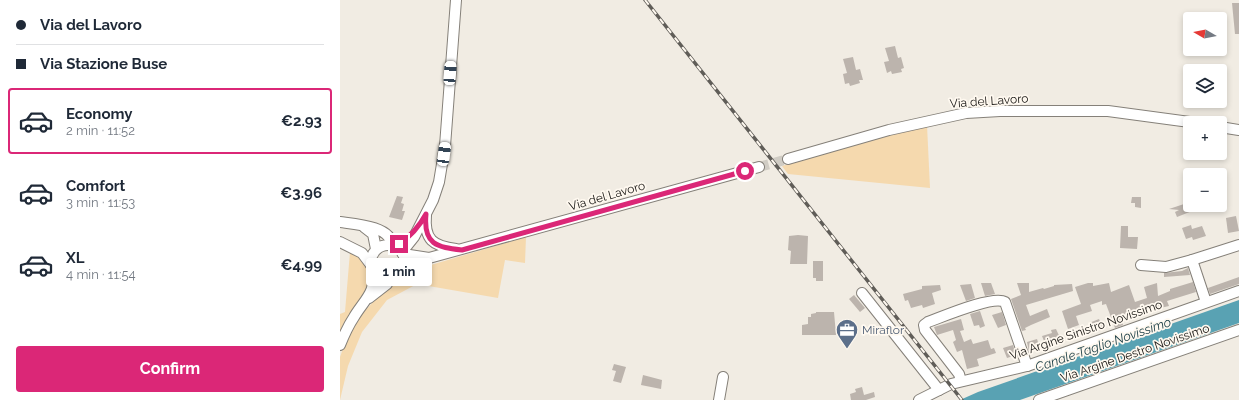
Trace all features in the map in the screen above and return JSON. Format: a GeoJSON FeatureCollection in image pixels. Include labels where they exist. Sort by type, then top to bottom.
{"type":"FeatureCollection","features":[{"type":"Feature","properties":{"kind":"street"},"geometry":{"type":"LineString","coordinates":[[403,253],[414,237],[426,214],[433,200],[439,182],[444,157],[456,0]]}},
{"type":"Feature","properties":{"kind":"street","name":"Via del Lavoro"},"geometry":{"type":"LineString","coordinates":[[788,159],[888,130],[932,119],[966,113],[1000,111],[1108,111],[1183,121]]}},
{"type":"Feature","properties":{"kind":"street"},"geometry":{"type":"LineString","coordinates":[[1227,128],[1239,130]]}},
{"type":"Feature","properties":{"kind":"street","name":"Via del Lavoro"},"geometry":{"type":"LineString","coordinates":[[401,272],[429,258],[758,167]]}},
{"type":"Feature","properties":{"kind":"street","name":"Via del Lavoro"},"geometry":{"type":"LineString","coordinates":[[426,214],[426,228],[433,242],[442,248],[462,250]]}},
{"type":"Feature","properties":{"kind":"street"},"geometry":{"type":"LineString","coordinates":[[340,222],[371,227],[383,232],[393,245],[403,253],[405,263],[401,272],[390,279],[387,284],[369,298],[350,323],[340,345]]}},
{"type":"Feature","properties":{"kind":"street"},"geometry":{"type":"LineString","coordinates":[[362,226],[373,234],[376,249]]}},
{"type":"Feature","properties":{"kind":"street"},"geometry":{"type":"LineString","coordinates":[[369,298],[373,281],[372,255],[376,249],[382,245],[393,245],[405,240],[418,228]]}},
{"type":"Feature","properties":{"kind":"street"},"geometry":{"type":"LineString","coordinates":[[340,242],[365,250],[376,249]]}},
{"type":"Feature","properties":{"kind":"street"},"geometry":{"type":"LineString","coordinates":[[1141,265],[1166,266],[1192,260],[1239,245]]}},
{"type":"Feature","properties":{"kind":"street"},"geometry":{"type":"LineString","coordinates":[[350,246],[362,253],[380,277],[390,279]]}},
{"type":"Feature","properties":{"kind":"street","name":"Via del Lavoro"},"geometry":{"type":"LineString","coordinates":[[403,253],[429,258]]}},
{"type":"Feature","properties":{"kind":"street"},"geometry":{"type":"LineString","coordinates":[[1192,260],[1206,302]]}},
{"type":"Feature","properties":{"kind":"street","name":"Via Argine Sinistro Novissimo"},"geometry":{"type":"LineString","coordinates":[[919,400],[961,381],[1027,366],[1239,291]]}},
{"type":"Feature","properties":{"kind":"street"},"geometry":{"type":"LineString","coordinates":[[862,293],[939,390]]}},
{"type":"Feature","properties":{"kind":"street"},"geometry":{"type":"LineString","coordinates":[[961,381],[959,374],[925,330],[924,325],[928,322],[978,303],[998,300],[1004,302],[1027,366]]}},
{"type":"Feature","properties":{"kind":"street","name":"Via Argine Destro Novissimo"},"geometry":{"type":"LineString","coordinates":[[1039,400],[1239,330]]}},
{"type":"Feature","properties":{"kind":"street"},"geometry":{"type":"LineString","coordinates":[[719,400],[723,377]]}},
{"type":"Feature","properties":{"kind":"path"},"geometry":{"type":"LineString","coordinates":[[394,235],[405,235]]}},
{"type":"Feature","properties":{"kind":"shaded area"},"geometry":{"type":"Polygon","coordinates":[[[927,125],[930,188],[788,174],[782,166],[927,125]]]}},
{"type":"Feature","properties":{"kind":"shaded area"},"geometry":{"type":"Polygon","coordinates":[[[526,237],[525,263],[505,260],[498,298],[417,284],[387,300],[362,332],[348,366],[340,400],[340,357],[345,343],[360,316],[387,287],[424,267],[526,237]]]}},
{"type":"Feature","properties":{"kind":"shaded area"},"geometry":{"type":"Polygon","coordinates":[[[350,252],[363,260],[368,272],[370,283],[340,333],[340,314],[345,312],[350,252]]]}},
{"type":"Feature","properties":{"kind":"water"},"geometry":{"type":"Polygon","coordinates":[[[1239,300],[1239,323],[1020,400],[960,400],[978,392],[1239,300]]]}},
{"type":"Feature","properties":{"kind":"building"},"geometry":{"type":"Polygon","coordinates":[[[1232,3],[1239,3],[1239,34],[1235,34],[1232,3]]]}},
{"type":"Feature","properties":{"kind":"building"},"geometry":{"type":"Polygon","coordinates":[[[895,46],[898,58],[901,57],[904,68],[901,69],[902,72],[892,74],[891,71],[887,73],[884,62],[889,61],[885,48],[895,46]]]}},
{"type":"Feature","properties":{"kind":"building"},"geometry":{"type":"Polygon","coordinates":[[[853,57],[856,70],[860,69],[863,80],[859,80],[860,83],[850,86],[849,83],[845,84],[843,74],[847,73],[843,59],[853,57]]]}},
{"type":"Feature","properties":{"kind":"building"},"geometry":{"type":"Polygon","coordinates":[[[397,196],[403,197],[401,203],[404,204],[402,211],[405,211],[402,220],[389,217],[397,196]]]}},
{"type":"Feature","properties":{"kind":"building"},"geometry":{"type":"Polygon","coordinates":[[[1132,197],[1141,197],[1141,208],[1135,207],[1135,203],[1131,203],[1132,197]]]}},
{"type":"Feature","properties":{"kind":"building"},"geometry":{"type":"Polygon","coordinates":[[[1183,204],[1183,212],[1190,212],[1177,217],[1175,212],[1179,210],[1169,209],[1183,204]]]}},
{"type":"Feature","properties":{"kind":"building"},"geometry":{"type":"Polygon","coordinates":[[[1236,216],[1239,231],[1228,233],[1226,218],[1236,216]]]}},
{"type":"Feature","properties":{"kind":"building"},"geometry":{"type":"Polygon","coordinates":[[[1191,225],[1192,229],[1202,226],[1206,236],[1193,240],[1192,237],[1186,239],[1182,228],[1191,225]]]}},
{"type":"Feature","properties":{"kind":"building"},"geometry":{"type":"Polygon","coordinates":[[[1121,226],[1128,226],[1128,237],[1138,237],[1137,249],[1120,248],[1121,226]]]}},
{"type":"Feature","properties":{"kind":"building"},"geometry":{"type":"Polygon","coordinates":[[[789,236],[808,236],[807,264],[790,264],[791,251],[788,250],[789,236]]]}},
{"type":"Feature","properties":{"kind":"building"},"geometry":{"type":"Polygon","coordinates":[[[813,261],[823,261],[823,281],[816,281],[816,278],[813,278],[813,261]]]}},
{"type":"Feature","properties":{"kind":"building"},"geometry":{"type":"Polygon","coordinates":[[[1188,268],[1190,275],[1164,277],[1164,273],[1182,271],[1188,268]]]}},
{"type":"Feature","properties":{"kind":"building"},"geometry":{"type":"Polygon","coordinates":[[[1239,277],[1239,284],[1210,294],[1208,288],[1239,277]]]}},
{"type":"Feature","properties":{"kind":"building"},"geometry":{"type":"Polygon","coordinates":[[[1193,282],[1196,292],[1167,301],[1169,306],[1160,308],[1158,305],[1145,310],[1145,312],[1122,321],[1123,325],[1115,328],[1106,304],[1102,305],[1102,301],[1090,305],[1092,311],[1076,316],[1079,325],[1068,329],[1062,311],[1081,304],[1075,287],[1088,283],[1093,283],[1093,286],[1109,283],[1111,292],[1129,285],[1135,302],[1147,298],[1144,287],[1157,283],[1158,296],[1170,291],[1170,289],[1193,282]]]}},
{"type":"Feature","properties":{"kind":"building"},"geometry":{"type":"Polygon","coordinates":[[[981,283],[991,283],[995,294],[985,296],[981,283]]]}},
{"type":"Feature","properties":{"kind":"building"},"geometry":{"type":"Polygon","coordinates":[[[1017,283],[1029,283],[1029,292],[1054,285],[1072,284],[1073,291],[1026,305],[1030,316],[1047,309],[1050,317],[1025,328],[1026,330],[1022,331],[1011,299],[1021,295],[1017,283]]]}},
{"type":"Feature","properties":{"kind":"building"},"geometry":{"type":"Polygon","coordinates":[[[971,284],[975,298],[966,301],[960,285],[971,284]]]}},
{"type":"Feature","properties":{"kind":"building"},"geometry":{"type":"Polygon","coordinates":[[[940,285],[941,290],[932,293],[935,304],[923,308],[922,305],[911,308],[908,300],[905,301],[903,294],[922,289],[922,286],[940,285]]]}},
{"type":"Feature","properties":{"kind":"building"},"geometry":{"type":"Polygon","coordinates":[[[854,295],[865,308],[860,312],[849,299],[854,295]]]}},
{"type":"Feature","properties":{"kind":"building"},"geometry":{"type":"Polygon","coordinates":[[[980,311],[985,326],[980,328],[979,325],[974,326],[970,314],[980,311]]]}},
{"type":"Feature","properties":{"kind":"building"},"geometry":{"type":"Polygon","coordinates":[[[816,312],[834,312],[836,335],[802,335],[802,325],[808,324],[808,317],[811,317],[811,314],[816,312]]]}},
{"type":"Feature","properties":{"kind":"building"},"geometry":{"type":"Polygon","coordinates":[[[1002,312],[1006,325],[998,328],[992,315],[1002,312]]]}},
{"type":"Feature","properties":{"kind":"building"},"geometry":{"type":"Polygon","coordinates":[[[961,319],[964,330],[960,331],[964,342],[971,339],[973,344],[988,340],[991,349],[994,348],[996,353],[977,359],[979,366],[967,369],[962,350],[957,352],[953,342],[956,340],[953,330],[937,335],[934,327],[961,319]]]}},
{"type":"Feature","properties":{"kind":"building"},"geometry":{"type":"Polygon","coordinates":[[[1099,319],[1102,327],[1092,332],[1089,323],[1099,319]]]}},
{"type":"Feature","properties":{"kind":"building"},"geometry":{"type":"Polygon","coordinates":[[[1056,329],[1062,342],[1051,346],[1049,340],[1044,341],[1042,336],[1052,333],[1051,330],[1056,329]]]}},
{"type":"Feature","properties":{"kind":"building"},"geometry":{"type":"Polygon","coordinates":[[[1037,339],[1040,349],[1029,352],[1027,342],[1037,339]]]}},
{"type":"Feature","properties":{"kind":"building"},"geometry":{"type":"Polygon","coordinates":[[[1013,345],[1016,355],[1007,358],[1003,348],[1013,345]]]}},
{"type":"Feature","properties":{"kind":"building"},"geometry":{"type":"Polygon","coordinates":[[[614,364],[626,367],[621,383],[613,381],[616,371],[612,370],[614,364]]]}},
{"type":"Feature","properties":{"kind":"building"},"geometry":{"type":"Polygon","coordinates":[[[643,375],[662,380],[661,389],[641,385],[643,375]]]}},
{"type":"Feature","properties":{"kind":"building"},"geometry":{"type":"Polygon","coordinates":[[[862,387],[864,395],[874,392],[875,397],[866,400],[851,400],[850,394],[856,392],[855,389],[862,387]]]}},
{"type":"Feature","properties":{"kind":"tunnel"},"geometry":{"type":"LineString","coordinates":[[759,167],[788,159]]}},
{"type":"Feature","properties":{"kind":"railway"},"geometry":{"type":"LineString","coordinates":[[645,0],[962,400]]}},
{"type":"Feature","properties":{"kind":"place","name":"Miraflor"},"geometry":{"type":"Point","coordinates":[847,350]}},
{"type":"Feature","properties":{"kind":"route"},"geometry":{"type":"LineString","coordinates":[[399,244],[418,228],[426,214],[426,228],[430,238],[437,246],[462,250],[745,171]]}},
{"type":"Feature","properties":{"kind":"water label","name":"Canale Taglio Novissimo"},"geometry":{"type":"Point","coordinates":[1103,344]}}]}
